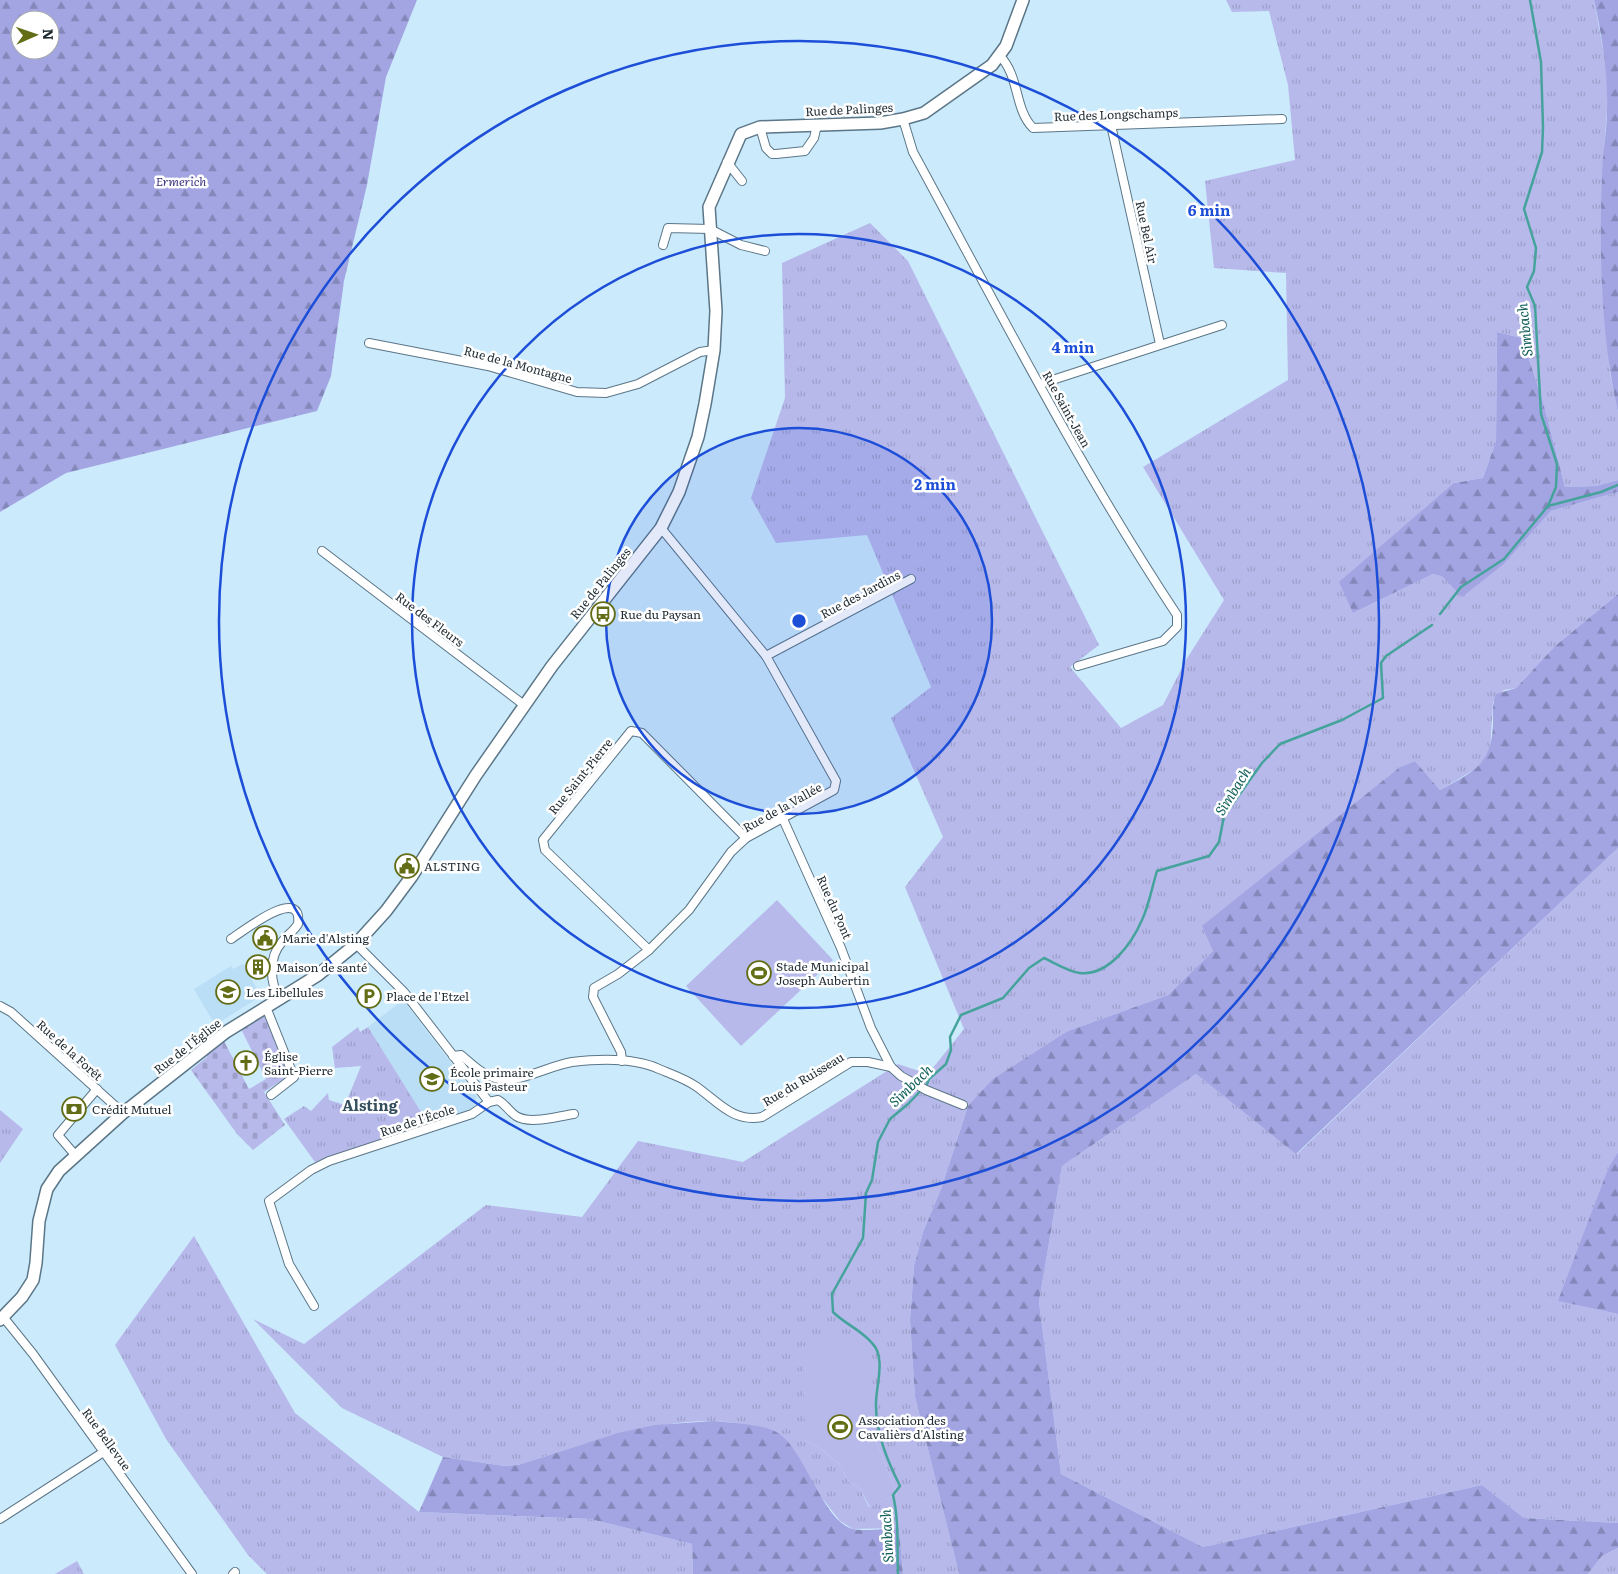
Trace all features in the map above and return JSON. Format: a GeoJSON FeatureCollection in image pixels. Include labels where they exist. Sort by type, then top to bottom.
{"type":"FeatureCollection","features":[{"type":"Feature","properties":{"kind":"main road","name":"Rue de Palinges"},"geometry":{"type":"LineString","coordinates":[[386,911],[412,876],[476,775],[524,705],[661,528],[679,492],[698,437],[714,350],[716,311],[708,215],[710,200],[741,134],[760,127],[880,123],[902,119],[934,107],[983,74],[1000,56],[1023,0]]}},
{"type":"Feature","properties":{"kind":"main road","name":"Rue de l'Église"},"geometry":{"type":"LineString","coordinates":[[2,1319],[22,1297],[33,1280],[39,1221],[47,1189],[59,1171],[123,1114],[226,1032],[318,975],[356,944],[386,911]]}},
{"type":"Feature","properties":{"kind":"street","name":"Rue des Longschamps"},"geometry":{"type":"LineString","coordinates":[[1000,56],[1010,66],[1026,121],[1033,128],[1282,119]]}},
{"type":"Feature","properties":{"kind":"street","name":"Rue Saint-Jean"},"geometry":{"type":"LineString","coordinates":[[902,119],[913,152],[1040,384],[1133,549],[1177,615],[1177,627],[1163,641],[1078,666]]}},
{"type":"Feature","properties":{"kind":"street"},"geometry":{"type":"LineString","coordinates":[[760,127],[766,148],[772,154],[776,154],[805,151],[814,138],[817,125]]}},
{"type":"Feature","properties":{"kind":"street","name":"Rue Bel Air"},"geometry":{"type":"LineString","coordinates":[[1112,125],[1160,344]]}},
{"type":"Feature","properties":{"kind":"street"},"geometry":{"type":"LineString","coordinates":[[727,162],[742,181]]}},
{"type":"Feature","properties":{"kind":"street"},"geometry":{"type":"LineString","coordinates":[[663,245],[668,228],[710,229],[741,245],[765,251]]}},
{"type":"Feature","properties":{"kind":"street"},"geometry":{"type":"LineString","coordinates":[[1040,384],[1222,325]]}},
{"type":"Feature","properties":{"kind":"street","name":"Rue de la Montagne"},"geometry":{"type":"LineString","coordinates":[[369,343],[488,366],[577,392],[606,393],[638,384],[700,352],[714,350]]}},
{"type":"Feature","properties":{"kind":"street","name":"Rue de la Vallée"},"geometry":{"type":"LineString","coordinates":[[622,1061],[621,1052],[592,997],[594,988],[618,974],[649,950],[689,910],[731,852],[746,838],[834,790],[836,781],[766,656],[661,528]]}},
{"type":"Feature","properties":{"kind":"street","name":"Rue des Fleurs"},"geometry":{"type":"LineString","coordinates":[[322,551],[524,705]]}},
{"type":"Feature","properties":{"kind":"street","name":"Rue des Jardins"},"geometry":{"type":"LineString","coordinates":[[766,656],[911,579]]}},
{"type":"Feature","properties":{"kind":"street","name":"Rue Saint-Pierre"},"geometry":{"type":"LineString","coordinates":[[649,950],[545,850],[543,840],[631,731],[642,733],[746,838]]}},
{"type":"Feature","properties":{"kind":"street","name":"Rue du Pont"},"geometry":{"type":"LineString","coordinates":[[783,819],[841,948],[871,1028],[891,1067],[901,1076],[923,1088],[963,1105]]}},
{"type":"Feature","properties":{"kind":"street"},"geometry":{"type":"LineString","coordinates":[[231,939],[275,910],[285,907],[294,910],[297,914],[298,924],[280,944],[274,958],[273,981],[280,998]]}},
{"type":"Feature","properties":{"kind":"street"},"geometry":{"type":"LineString","coordinates":[[356,944],[404,992],[489,1102],[498,1100],[505,1104],[514,1115],[525,1120],[574,1114]]}},
{"type":"Feature","properties":{"kind":"street","name":"Rue de la Forêt"},"geometry":{"type":"LineString","coordinates":[[0,1006],[11,1012],[123,1114]]}},
{"type":"Feature","properties":{"kind":"street"},"geometry":{"type":"LineString","coordinates":[[266,1007],[294,1077],[271,1095]]}},
{"type":"Feature","properties":{"kind":"street","name":"Rue du Ruisseau"},"geometry":{"type":"LineString","coordinates":[[453,1056],[461,1055],[483,1073],[500,1079],[521,1076],[572,1062],[622,1061],[656,1068],[696,1086],[725,1110],[749,1120],[762,1117],[851,1062],[868,1062],[891,1067]]}},
{"type":"Feature","properties":{"kind":"street"},"geometry":{"type":"LineString","coordinates":[[76,1156],[58,1135],[97,1089]]}},
{"type":"Feature","properties":{"kind":"street","name":"Rue de l'École"},"geometry":{"type":"LineString","coordinates":[[314,1306],[289,1264],[269,1201],[318,1165],[472,1114],[489,1102]]}},
{"type":"Feature","properties":{"kind":"street","name":"Rue Bellevue"},"geometry":{"type":"LineString","coordinates":[[2,1319],[33,1354],[192,1574]]}},
{"type":"Feature","properties":{"kind":"street"},"geometry":{"type":"LineString","coordinates":[[0,1519],[102,1452]]}},
{"type":"Feature","properties":{"kind":"shaded area","name":"Les Libellules"},"geometry":{"type":"Polygon","coordinates":[[[243,964],[261,996],[215,1025],[194,989],[231,966],[233,969],[243,964]]]}},
{"type":"Feature","properties":{"kind":"shaded area","name":"École primaire Louis Pasteur"},"geometry":{"type":"Polygon","coordinates":[[[403,1000],[477,1097],[474,1106],[467,1112],[428,1123],[368,1027],[403,1000]]]}},
{"type":"Feature","properties":{"kind":"green space","name":"Ermerich"},"geometry":{"type":"Polygon","coordinates":[[[0,0],[417,0],[386,77],[367,185],[344,281],[331,376],[317,411],[66,473],[0,512],[0,0]]]}},
{"type":"Feature","properties":{"kind":"green space"},"geometry":{"type":"Polygon","coordinates":[[[1226,0],[1594,0],[1607,71],[1607,110],[1602,177],[1602,263],[1610,373],[1618,412],[1618,480],[1596,486],[1565,487],[1543,402],[1522,338],[1497,332],[1496,441],[1483,478],[1454,483],[1353,613],[1433,574],[1443,577],[1505,563],[1551,511],[1618,492],[1618,594],[1555,646],[1516,688],[1504,690],[1493,702],[1490,751],[1479,767],[1440,790],[1415,761],[1400,767],[1333,823],[1213,951],[1168,995],[1068,1031],[968,1106],[941,1189],[923,1232],[914,1266],[910,1320],[915,1397],[959,1574],[903,1574],[899,1528],[853,1529],[840,1521],[755,1426],[713,1421],[663,1425],[590,1442],[518,1465],[505,1466],[443,1457],[342,1408],[253,1319],[304,1344],[486,1205],[582,1217],[638,1141],[743,1162],[898,1064],[928,1074],[964,1029],[905,887],[943,837],[891,718],[931,687],[867,535],[776,543],[751,498],[785,398],[782,263],[870,223],[908,261],[1099,645],[1070,667],[1121,728],[1163,705],[1186,660],[1224,600],[1143,467],[1288,380],[1286,273],[1214,268],[1205,181],[1295,160],[1288,85],[1269,11],[1232,12],[1226,0]],[[873,1414],[805,1440],[819,1447],[838,1463],[849,1482],[860,1489],[869,1507],[897,1494],[876,1441],[873,1414]]]}},
{"type":"Feature","properties":{"kind":"green space"},"geometry":{"type":"Polygon","coordinates":[[[1594,0],[1618,0],[1618,412],[1608,355],[1602,295],[1601,206],[1602,169],[1607,118],[1607,81],[1600,27],[1594,0]]]}},
{"type":"Feature","properties":{"kind":"green space"},"geometry":{"type":"Polygon","coordinates":[[[1497,332],[1522,338],[1543,402],[1565,487],[1596,486],[1618,480],[1618,492],[1551,511],[1505,563],[1462,597],[1443,577],[1433,574],[1353,613],[1339,582],[1454,483],[1483,478],[1496,441],[1497,332]]]}},
{"type":"Feature","properties":{"kind":"green space"},"geometry":{"type":"Polygon","coordinates":[[[1618,594],[1618,848],[1296,1154],[1196,1074],[1062,1166],[1039,1302],[1061,1474],[1203,1547],[1482,1485],[1524,1518],[1618,1523],[1618,1548],[1602,1556],[1588,1574],[959,1574],[915,1397],[910,1320],[914,1266],[923,1232],[941,1189],[968,1106],[993,1079],[1068,1031],[1168,995],[1213,951],[1202,926],[1400,767],[1415,761],[1440,790],[1471,772],[1484,759],[1489,750],[1492,739],[1493,705],[1496,694],[1516,688],[1555,646],[1618,594]]]}},
{"type":"Feature","properties":{"kind":"green space"},"geometry":{"type":"Polygon","coordinates":[[[1618,848],[1618,1152],[1609,1166],[1559,1301],[1618,1314],[1618,1523],[1524,1518],[1482,1485],[1203,1547],[1061,1474],[1039,1302],[1062,1166],[1196,1074],[1297,1154],[1618,848]]]}},
{"type":"Feature","properties":{"kind":"green space","name":"Stade Municipal Joseph Aubertin"},"geometry":{"type":"Polygon","coordinates":[[[777,900],[833,960],[741,1046],[686,986],[777,900]]]}},
{"type":"Feature","properties":{"kind":"green space"},"geometry":{"type":"Polygon","coordinates":[[[265,1015],[288,1076],[264,1092],[285,1125],[253,1150],[237,1134],[191,1070],[207,1057],[207,1053],[224,1041],[249,1089],[266,1079],[241,1029],[265,1015]]]}},
{"type":"Feature","properties":{"kind":"green space"},"geometry":{"type":"Polygon","coordinates":[[[358,1027],[360,1032],[368,1027],[428,1123],[315,1162],[284,1119],[304,1106],[311,1111],[328,1093],[329,1100],[345,1105],[361,1066],[335,1068],[332,1047],[358,1027]]]}},
{"type":"Feature","properties":{"kind":"green space"},"geometry":{"type":"Polygon","coordinates":[[[390,1073],[401,1091],[392,1096],[381,1078],[390,1073]]]}},
{"type":"Feature","properties":{"kind":"green space"},"geometry":{"type":"Polygon","coordinates":[[[0,1110],[23,1129],[0,1163],[0,1110]]]}},
{"type":"Feature","properties":{"kind":"green space"},"geometry":{"type":"Polygon","coordinates":[[[1618,1152],[1618,1314],[1558,1301],[1609,1166],[1618,1152]]]}},
{"type":"Feature","properties":{"kind":"green space"},"geometry":{"type":"Polygon","coordinates":[[[194,1236],[295,1413],[419,1512],[590,1519],[692,1544],[693,1574],[267,1574],[248,1555],[166,1439],[115,1345],[194,1236]]]}},
{"type":"Feature","properties":{"kind":"green space","name":"Association des Cavalièrs d'Alsting"},"geometry":{"type":"Polygon","coordinates":[[[851,1337],[864,1341],[871,1351],[876,1441],[897,1494],[870,1507],[860,1489],[849,1482],[838,1463],[819,1447],[805,1440],[803,1357],[816,1341],[825,1338],[851,1337]]]}},
{"type":"Feature","properties":{"kind":"green space"},"geometry":{"type":"Polygon","coordinates":[[[714,1421],[756,1426],[778,1433],[797,1454],[823,1500],[842,1524],[858,1530],[899,1528],[903,1574],[693,1574],[692,1544],[590,1519],[419,1512],[443,1457],[505,1466],[518,1465],[618,1433],[655,1425],[714,1421]]]}},
{"type":"Feature","properties":{"kind":"green space"},"geometry":{"type":"Polygon","coordinates":[[[1618,1548],[1618,1574],[1588,1574],[1602,1556],[1618,1548]]]}},
{"type":"Feature","properties":{"kind":"green space"},"geometry":{"type":"Polygon","coordinates":[[[77,1561],[84,1574],[55,1574],[77,1561]]]}},
{"type":"Feature","properties":{"kind":"waterway","name":"Simbach"},"geometry":{"type":"LineString","coordinates":[[1440,614],[1461,587],[1504,559],[1548,506],[1556,487],[1557,464],[1541,414],[1535,306],[1527,287],[1534,271],[1536,248],[1524,209],[1542,152],[1543,127],[1541,62],[1530,0]]}},
{"type":"Feature","properties":{"kind":"waterway"},"geometry":{"type":"LineString","coordinates":[[1548,506],[1601,492],[1618,485]]}},
{"type":"Feature","properties":{"kind":"waterway","name":"Simbach"},"geometry":{"type":"LineString","coordinates":[[898,1574],[897,1524],[893,1495],[900,1486],[887,1458],[878,1427],[876,1399],[880,1365],[879,1357],[868,1338],[833,1312],[832,1294],[863,1238],[866,1193],[872,1180],[878,1142],[890,1119],[908,1104],[927,1084],[929,1079],[946,1064],[951,1050],[950,1037],[961,1015],[1003,998],[1029,968],[1044,958],[1080,973],[1091,973],[1110,964],[1126,948],[1138,929],[1149,902],[1157,871],[1209,856],[1219,842],[1224,816],[1262,763],[1280,744],[1342,720],[1383,698],[1381,663],[1386,656],[1432,625]]}},
{"type":"Feature","properties":{"kind":"place","name":"Rue du Paysan"},"geometry":{"type":"Point","coordinates":[603,614]}},
{"type":"Feature","properties":{"kind":"place","name":"ALSTING"},"geometry":{"type":"Point","coordinates":[407,866]}},
{"type":"Feature","properties":{"kind":"place","name":"Marie d'Alsting"},"geometry":{"type":"Point","coordinates":[265,938]}},
{"type":"Feature","properties":{"kind":"place","name":"Maison de santé"},"geometry":{"type":"Point","coordinates":[258,967]}},
{"type":"Feature","properties":{"kind":"place","name":"Stade Municipal Joseph Aubertin"},"geometry":{"type":"Point","coordinates":[759,973]}},
{"type":"Feature","properties":{"kind":"place","name":"Les Libellules"},"geometry":{"type":"Point","coordinates":[228,992]}},
{"type":"Feature","properties":{"kind":"place","name":"Place de l'Etzel"},"geometry":{"type":"Point","coordinates":[369,996]}},
{"type":"Feature","properties":{"kind":"place","name":"Église Saint-Pierre"},"geometry":{"type":"Point","coordinates":[246,1063]}},
{"type":"Feature","properties":{"kind":"place","name":"École primaire Louis Pasteur"},"geometry":{"type":"Point","coordinates":[432,1079]}},
{"type":"Feature","properties":{"kind":"place","name":"Crédit Mutuel"},"geometry":{"type":"Point","coordinates":[74,1109]}},
{"type":"Feature","properties":{"kind":"place","name":"Association des Cavalièrs d'Alsting"},"geometry":{"type":"Point","coordinates":[840,1427]}},
{"type":"Feature","properties":{"kind":"district","name":"Alsting"},"geometry":{"type":"Point","coordinates":[370,1104]}}]}
